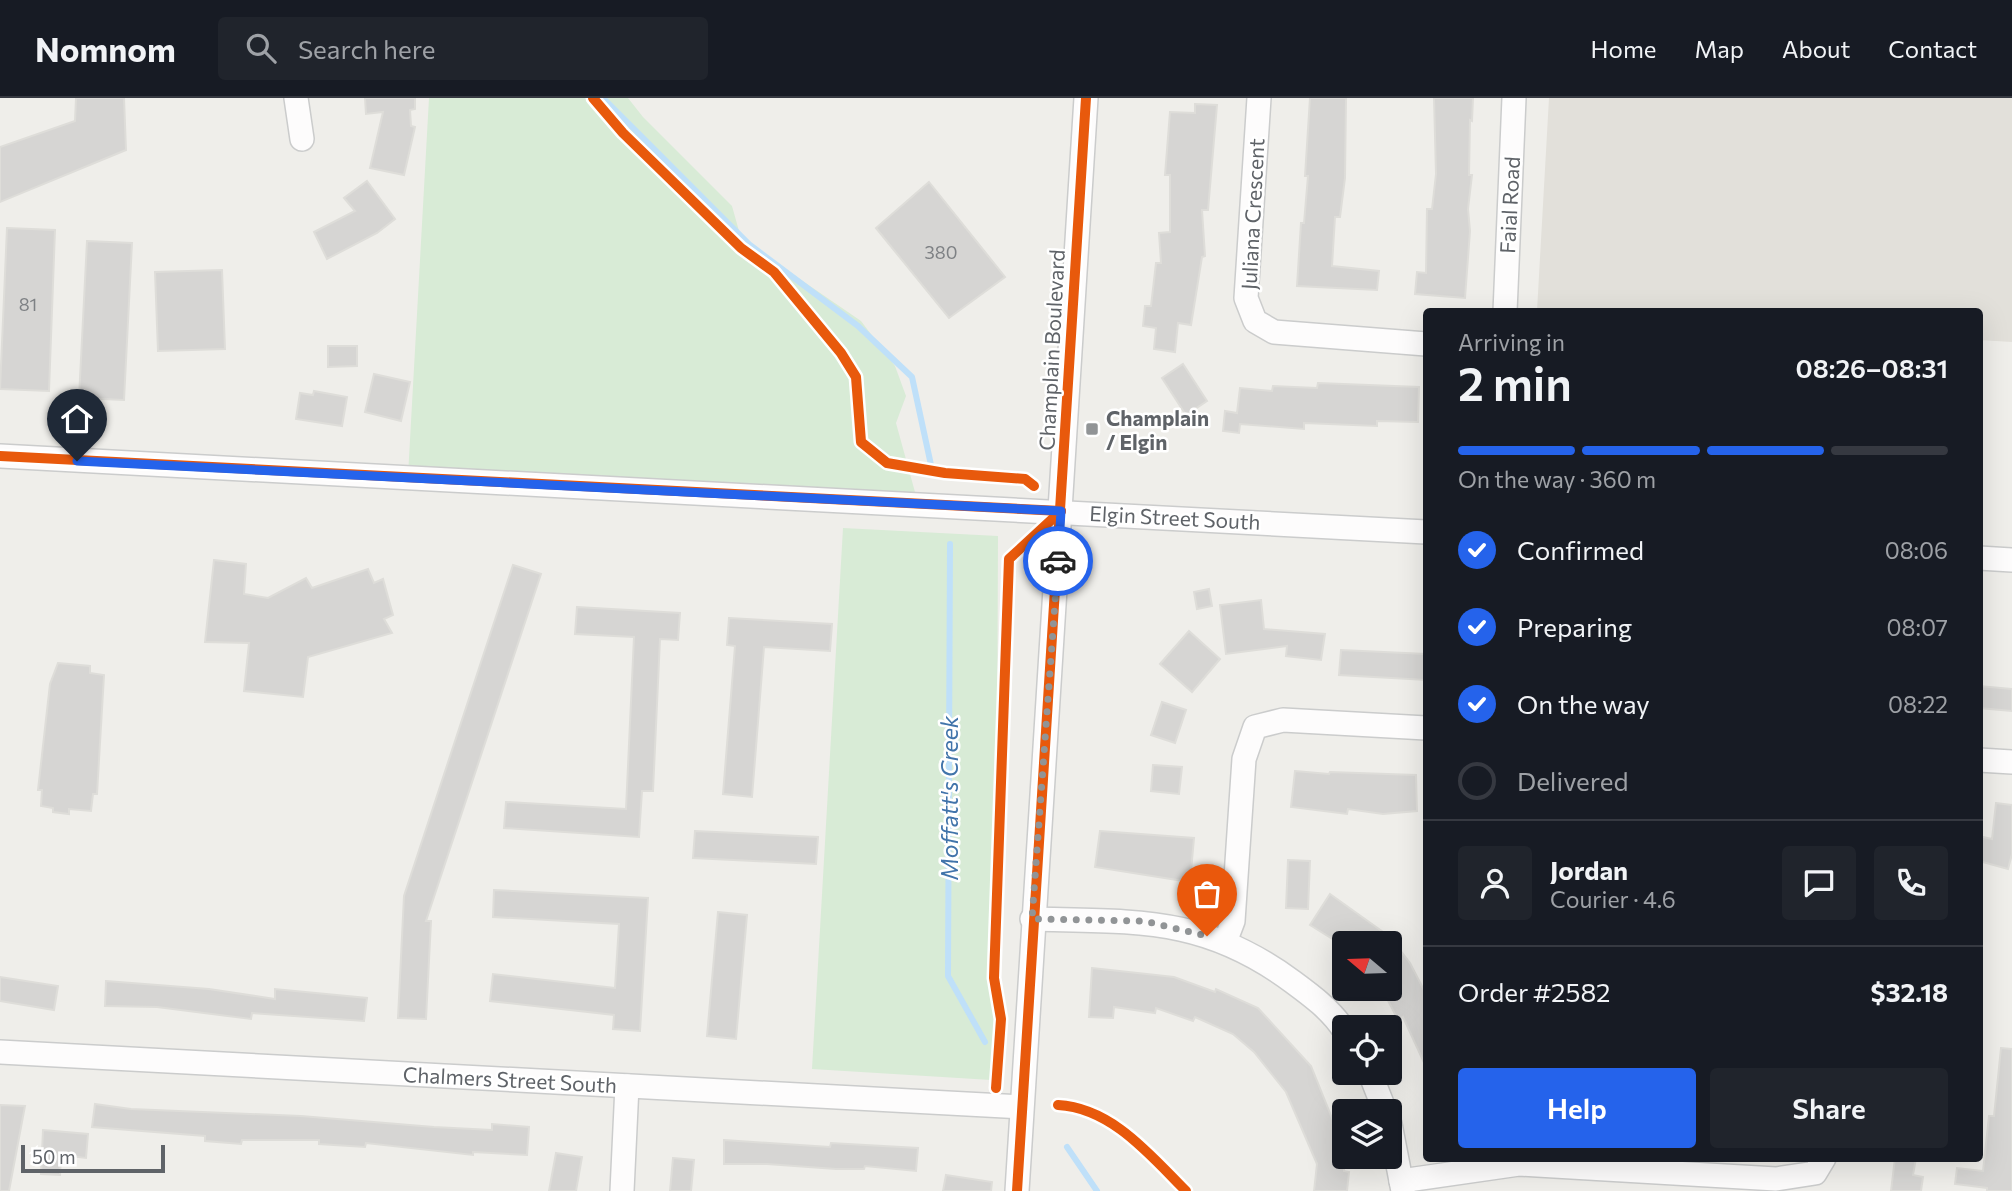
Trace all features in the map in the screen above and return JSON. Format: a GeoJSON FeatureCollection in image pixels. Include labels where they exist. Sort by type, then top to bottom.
{"type":"FeatureCollection","features":[{"type":"Feature","properties":{"kind":"street"},"geometry":{"type":"LineString","coordinates":[[296,98],[302,139]]}},
{"type":"Feature","properties":{"kind":"street","name":"Champlain Boulevard"},"geometry":{"type":"LineString","coordinates":[[1017,1191],[1032,919],[1061,511],[1086,98]]}},
{"type":"Feature","properties":{"kind":"street","name":"Juliana Crescent"},"geometry":{"type":"LineString","coordinates":[[1259,98],[1247,298],[1255,321],[1274,332],[1423,344]]}},
{"type":"Feature","properties":{"kind":"street","name":"Faial Road"},"geometry":{"type":"LineString","coordinates":[[1504,308],[1514,98]]}},
{"type":"Feature","properties":{"kind":"street","name":"Elgin Street South"},"geometry":{"type":"LineString","coordinates":[[0,456],[1423,532]]}},
{"type":"Feature","properties":{"kind":"street"},"geometry":{"type":"LineString","coordinates":[[1983,558],[2012,560]]}},
{"type":"Feature","properties":{"kind":"street"},"geometry":{"type":"LineString","coordinates":[[1225,942],[1233,921],[1244,759],[1255,727],[1283,720],[1423,728]]}},
{"type":"Feature","properties":{"kind":"street"},"geometry":{"type":"LineString","coordinates":[[1983,760],[2012,762]]}},
{"type":"Feature","properties":{"kind":"street"},"geometry":{"type":"LineString","coordinates":[[1032,919],[1144,921],[1189,930],[1225,942],[1276,970],[1318,1000],[1332,1016]]}},
{"type":"Feature","properties":{"kind":"street","name":"Chalmers Street South"},"geometry":{"type":"LineString","coordinates":[[0,1052],[1021,1107]]}},
{"type":"Feature","properties":{"kind":"street"},"geometry":{"type":"LineString","coordinates":[[622,1191],[627,1086]]}},
{"type":"Feature","properties":{"kind":"street"},"geometry":{"type":"LineString","coordinates":[[1402,1186],[1519,1164],[1776,1179],[1815,1173],[1822,1162]]}},
{"type":"Feature","properties":{"kind":"shaded area"},"geometry":{"type":"Polygon","coordinates":[[[1549,98],[2012,98],[2012,342],[1983,340],[1983,308],[1537,308],[1549,98]]]}},
{"type":"Feature","properties":{"kind":"green space"},"geometry":{"type":"Polygon","coordinates":[[[429,98],[628,98],[643,117],[732,206],[739,231],[759,251],[861,321],[895,366],[906,396],[896,423],[918,503],[408,476],[429,98]]]}},
{"type":"Feature","properties":{"kind":"green space"},"geometry":{"type":"Polygon","coordinates":[[[843,528],[998,536],[997,790],[991,974],[996,1013],[991,1080],[812,1069],[843,528]]]}},
{"type":"Feature","properties":{"kind":"building"},"geometry":{"type":"Polygon","coordinates":[[[76,98],[124,98],[126,150],[0,202],[0,147],[75,121],[76,98]]]}},
{"type":"Feature","properties":{"kind":"building"},"geometry":{"type":"Polygon","coordinates":[[[365,98],[415,98],[415,109],[410,110],[411,126],[415,127],[404,175],[370,168],[383,112],[366,114],[365,98]]]}},
{"type":"Feature","properties":{"kind":"building"},"geometry":{"type":"Polygon","coordinates":[[[1310,98],[1346,98],[1345,178],[1340,217],[1335,217],[1332,266],[1379,271],[1377,290],[1297,286],[1301,223],[1304,223],[1308,176],[1305,176],[1310,98]]]}},
{"type":"Feature","properties":{"kind":"building"},"geometry":{"type":"Polygon","coordinates":[[[1434,98],[1473,98],[1472,121],[1470,120],[1470,231],[1465,298],[1415,294],[1417,272],[1426,273],[1427,209],[1432,209],[1436,174],[1434,98]]]}},
{"type":"Feature","properties":{"kind":"building"},"geometry":{"type":"Polygon","coordinates":[[[1195,104],[1217,105],[1208,210],[1202,210],[1205,256],[1202,257],[1191,325],[1178,323],[1175,352],[1154,349],[1156,328],[1143,326],[1145,306],[1151,306],[1156,263],[1161,263],[1159,233],[1170,232],[1170,175],[1165,175],[1170,112],[1195,113],[1195,104]]]}},
{"type":"Feature","properties":{"kind":"building"},"geometry":{"type":"Polygon","coordinates":[[[367,181],[395,219],[377,233],[327,259],[314,232],[355,211],[344,198],[367,181]]]}},
{"type":"Feature","properties":{"kind":"building"},"geometry":{"type":"Polygon","coordinates":[[[929,182],[1005,277],[949,318],[876,228],[929,182]]]}},
{"type":"Feature","properties":{"kind":"building"},"geometry":{"type":"Polygon","coordinates":[[[7,228],[55,230],[49,391],[0,389],[7,228]]]}},
{"type":"Feature","properties":{"kind":"building"},"geometry":{"type":"Polygon","coordinates":[[[87,241],[132,243],[124,400],[79,398],[87,241]]]}},
{"type":"Feature","properties":{"kind":"building"},"geometry":{"type":"Polygon","coordinates":[[[222,270],[225,349],[158,351],[155,272],[222,270]]]}},
{"type":"Feature","properties":{"kind":"building"},"geometry":{"type":"Polygon","coordinates":[[[328,346],[357,346],[357,366],[328,367],[328,346]]]}},
{"type":"Feature","properties":{"kind":"building"},"geometry":{"type":"Polygon","coordinates":[[[1183,364],[1207,401],[1186,415],[1162,378],[1183,364]]]}},
{"type":"Feature","properties":{"kind":"building"},"geometry":{"type":"Polygon","coordinates":[[[374,374],[410,382],[401,421],[365,412],[374,374]]]}},
{"type":"Feature","properties":{"kind":"building"},"geometry":{"type":"Polygon","coordinates":[[[1318,383],[1419,387],[1418,422],[1377,421],[1377,426],[1304,423],[1304,429],[1240,424],[1239,433],[1223,431],[1225,411],[1237,413],[1240,388],[1272,391],[1273,386],[1317,388],[1318,383]]]}},
{"type":"Feature","properties":{"kind":"building"},"geometry":{"type":"Polygon","coordinates":[[[314,391],[347,397],[342,426],[296,419],[300,393],[313,395],[314,391]]]}},
{"type":"Feature","properties":{"kind":"building"},"geometry":{"type":"Polygon","coordinates":[[[214,560],[246,564],[244,594],[268,598],[306,578],[312,588],[368,569],[374,583],[383,579],[393,615],[384,619],[392,633],[308,657],[303,697],[244,691],[249,643],[205,642],[214,560]]]}},
{"type":"Feature","properties":{"kind":"building"},"geometry":{"type":"Polygon","coordinates":[[[513,565],[541,574],[426,921],[431,921],[426,1019],[398,1018],[404,896],[513,565]]]}},
{"type":"Feature","properties":{"kind":"building"},"geometry":{"type":"Polygon","coordinates":[[[1209,589],[1212,606],[1197,609],[1194,592],[1209,589]]]}},
{"type":"Feature","properties":{"kind":"building"},"geometry":{"type":"Polygon","coordinates":[[[1261,600],[1264,629],[1325,634],[1321,660],[1286,656],[1287,646],[1226,654],[1220,605],[1261,600]]]}},
{"type":"Feature","properties":{"kind":"building"},"geometry":{"type":"Polygon","coordinates":[[[577,607],[680,613],[678,640],[660,639],[653,791],[642,791],[639,837],[504,828],[506,802],[626,809],[634,637],[575,634],[577,607]]]}},
{"type":"Feature","properties":{"kind":"building"},"geometry":{"type":"Polygon","coordinates":[[[729,618],[832,624],[830,651],[764,647],[752,797],[723,794],[735,646],[727,645],[729,618]]]}},
{"type":"Feature","properties":{"kind":"building"},"geometry":{"type":"Polygon","coordinates":[[[1189,631],[1220,659],[1192,692],[1160,664],[1189,631]]]}},
{"type":"Feature","properties":{"kind":"building"},"geometry":{"type":"Polygon","coordinates":[[[1341,650],[1423,654],[1423,680],[1339,675],[1341,650]]]}},
{"type":"Feature","properties":{"kind":"building"},"geometry":{"type":"Polygon","coordinates":[[[58,663],[90,666],[90,673],[104,675],[97,794],[93,794],[91,811],[69,809],[69,814],[53,812],[53,808],[41,806],[42,790],[38,790],[50,684],[58,663]]]}},
{"type":"Feature","properties":{"kind":"building"},"geometry":{"type":"Polygon","coordinates":[[[1983,686],[2012,689],[2012,711],[1983,708],[1983,686]]]}},
{"type":"Feature","properties":{"kind":"building"},"geometry":{"type":"Polygon","coordinates":[[[1162,702],[1186,710],[1175,743],[1151,735],[1162,702]]]}},
{"type":"Feature","properties":{"kind":"building"},"geometry":{"type":"Polygon","coordinates":[[[1153,765],[1182,767],[1179,794],[1151,791],[1153,765]]]}},
{"type":"Feature","properties":{"kind":"building"},"geometry":{"type":"Polygon","coordinates":[[[1295,771],[1416,775],[1417,811],[1383,814],[1348,809],[1347,814],[1291,807],[1295,771]]]}},
{"type":"Feature","properties":{"kind":"building"},"geometry":{"type":"Polygon","coordinates":[[[1996,803],[2012,805],[2012,854],[2008,869],[1983,862],[1983,837],[1992,839],[1996,803]]]}},
{"type":"Feature","properties":{"kind":"building"},"geometry":{"type":"Polygon","coordinates":[[[695,831],[818,837],[816,864],[693,858],[695,831]]]}},
{"type":"Feature","properties":{"kind":"building"},"geometry":{"type":"Polygon","coordinates":[[[1100,831],[1194,838],[1190,882],[1095,867],[1100,831]]]}},
{"type":"Feature","properties":{"kind":"building"},"geometry":{"type":"Polygon","coordinates":[[[1288,860],[1310,861],[1308,909],[1286,908],[1288,860]]]}},
{"type":"Feature","properties":{"kind":"building"},"geometry":{"type":"Polygon","coordinates":[[[494,890],[648,898],[640,1031],[613,1029],[614,1015],[490,1001],[493,974],[615,988],[619,924],[493,917],[494,890]]]}},
{"type":"Feature","properties":{"kind":"building"},"geometry":{"type":"Polygon","coordinates":[[[1330,894],[1382,931],[1332,931],[1332,939],[1310,925],[1330,894]]]}},
{"type":"Feature","properties":{"kind":"building"},"geometry":{"type":"Polygon","coordinates":[[[718,912],[747,915],[736,1039],[707,1036],[718,912]]]}},
{"type":"Feature","properties":{"kind":"building"},"geometry":{"type":"Polygon","coordinates":[[[1402,953],[1423,988],[1423,1060],[1402,1015],[1395,1015],[1388,1001],[1402,1001],[1402,953]]]}},
{"type":"Feature","properties":{"kind":"building"},"geometry":{"type":"Polygon","coordinates":[[[1092,968],[1174,977],[1215,992],[1216,989],[1258,1008],[1311,1066],[1332,1118],[1332,1169],[1349,1172],[1347,1191],[1314,1191],[1317,1164],[1286,1092],[1254,1052],[1233,1034],[1195,1017],[1193,1021],[1156,1008],[1155,1013],[1114,1007],[1113,1018],[1089,1017],[1092,968]]]}},
{"type":"Feature","properties":{"kind":"building"},"geometry":{"type":"Polygon","coordinates":[[[0,977],[58,986],[54,1010],[0,1001],[0,977]]]}},
{"type":"Feature","properties":{"kind":"building"},"geometry":{"type":"Polygon","coordinates":[[[106,981],[209,989],[275,999],[275,989],[367,998],[364,1021],[252,1013],[251,1019],[157,1007],[105,1006],[106,981]]]}},
{"type":"Feature","properties":{"kind":"building"},"geometry":{"type":"Polygon","coordinates":[[[2001,1048],[2012,1049],[2012,1191],[1987,1191],[1987,1188],[1955,1184],[1957,1168],[1983,1171],[1989,1116],[1994,1116],[2001,1048]]]}},
{"type":"Feature","properties":{"kind":"building"},"geometry":{"type":"Polygon","coordinates":[[[95,1104],[131,1109],[301,1116],[434,1127],[492,1130],[492,1124],[529,1127],[527,1155],[473,1152],[473,1155],[366,1143],[365,1147],[319,1144],[319,1140],[242,1140],[241,1144],[205,1141],[205,1136],[92,1127],[95,1104]]]}},
{"type":"Feature","properties":{"kind":"building"},"geometry":{"type":"Polygon","coordinates":[[[0,1105],[25,1106],[9,1191],[0,1191],[0,1105]]]}},
{"type":"Feature","properties":{"kind":"building"},"geometry":{"type":"Polygon","coordinates":[[[43,1130],[88,1134],[86,1158],[61,1155],[60,1175],[41,1174],[43,1130]]]}},
{"type":"Feature","properties":{"kind":"building"},"geometry":{"type":"Polygon","coordinates":[[[724,1140],[830,1147],[831,1143],[918,1148],[916,1171],[865,1166],[864,1169],[836,1169],[724,1164],[724,1140]]]}},
{"type":"Feature","properties":{"kind":"building"},"geometry":{"type":"Polygon","coordinates":[[[556,1153],[582,1157],[576,1191],[549,1191],[556,1153]]]}},
{"type":"Feature","properties":{"kind":"building"},"geometry":{"type":"Polygon","coordinates":[[[673,1158],[694,1160],[691,1191],[670,1191],[673,1158]]]}},
{"type":"Feature","properties":{"kind":"building"},"geometry":{"type":"Polygon","coordinates":[[[1895,1162],[1915,1162],[1913,1175],[1923,1177],[1921,1191],[1891,1191],[1895,1162]]]}},
{"type":"Feature","properties":{"kind":"building"},"geometry":{"type":"Polygon","coordinates":[[[946,1175],[992,1182],[991,1191],[943,1191],[946,1175]]]}},
{"type":"Feature","properties":{"kind":"waterway","name":"Moffatt's Creek"},"geometry":{"type":"LineString","coordinates":[[603,98],[750,245],[858,326],[912,377],[931,465]]}},
{"type":"Feature","properties":{"kind":"waterway","name":"Moffatt's Creek"},"geometry":{"type":"LineString","coordinates":[[950,544],[948,976],[985,1042]]}},
{"type":"Feature","properties":{"kind":"waterway","name":"Moffatt's Creek"},"geometry":{"type":"LineString","coordinates":[[1067,1147],[1097,1191]]}},
{"type":"Feature","properties":{"kind":"cycle path"},"geometry":{"type":"LineString","coordinates":[[593,98],[623,133],[741,248],[774,272],[841,353],[856,377],[861,442],[887,463],[945,473],[1025,479],[1034,486]]}},
{"type":"Feature","properties":{"kind":"cycle path"},"geometry":{"type":"LineString","coordinates":[[1017,1191],[1086,98]]}},
{"type":"Feature","properties":{"kind":"cycle path"},"geometry":{"type":"LineString","coordinates":[[0,456],[1061,511]]}},
{"type":"Feature","properties":{"kind":"cycle path"},"geometry":{"type":"LineString","coordinates":[[996,1088],[1001,1019],[994,978],[1009,559],[1061,511]]}},
{"type":"Feature","properties":{"kind":"cycle path"},"geometry":{"type":"LineString","coordinates":[[1058,1105],[1078,1108],[1113,1124],[1144,1149],[1186,1191]]}},
{"type":"Feature","properties":{"kind":"way so far"},"geometry":{"type":"LineString","coordinates":[[1058,561],[1032,919],[1144,921],[1207,936]]}},
{"type":"Feature","properties":{"kind":"place","name":"Champlain / Elgin"},"geometry":{"type":"Point","coordinates":[1092,429]}},
{"type":"Feature","properties":{"kind":"route"},"geometry":{"type":"LineString","coordinates":[[77,461],[1061,511],[1058,561]]}}]}
